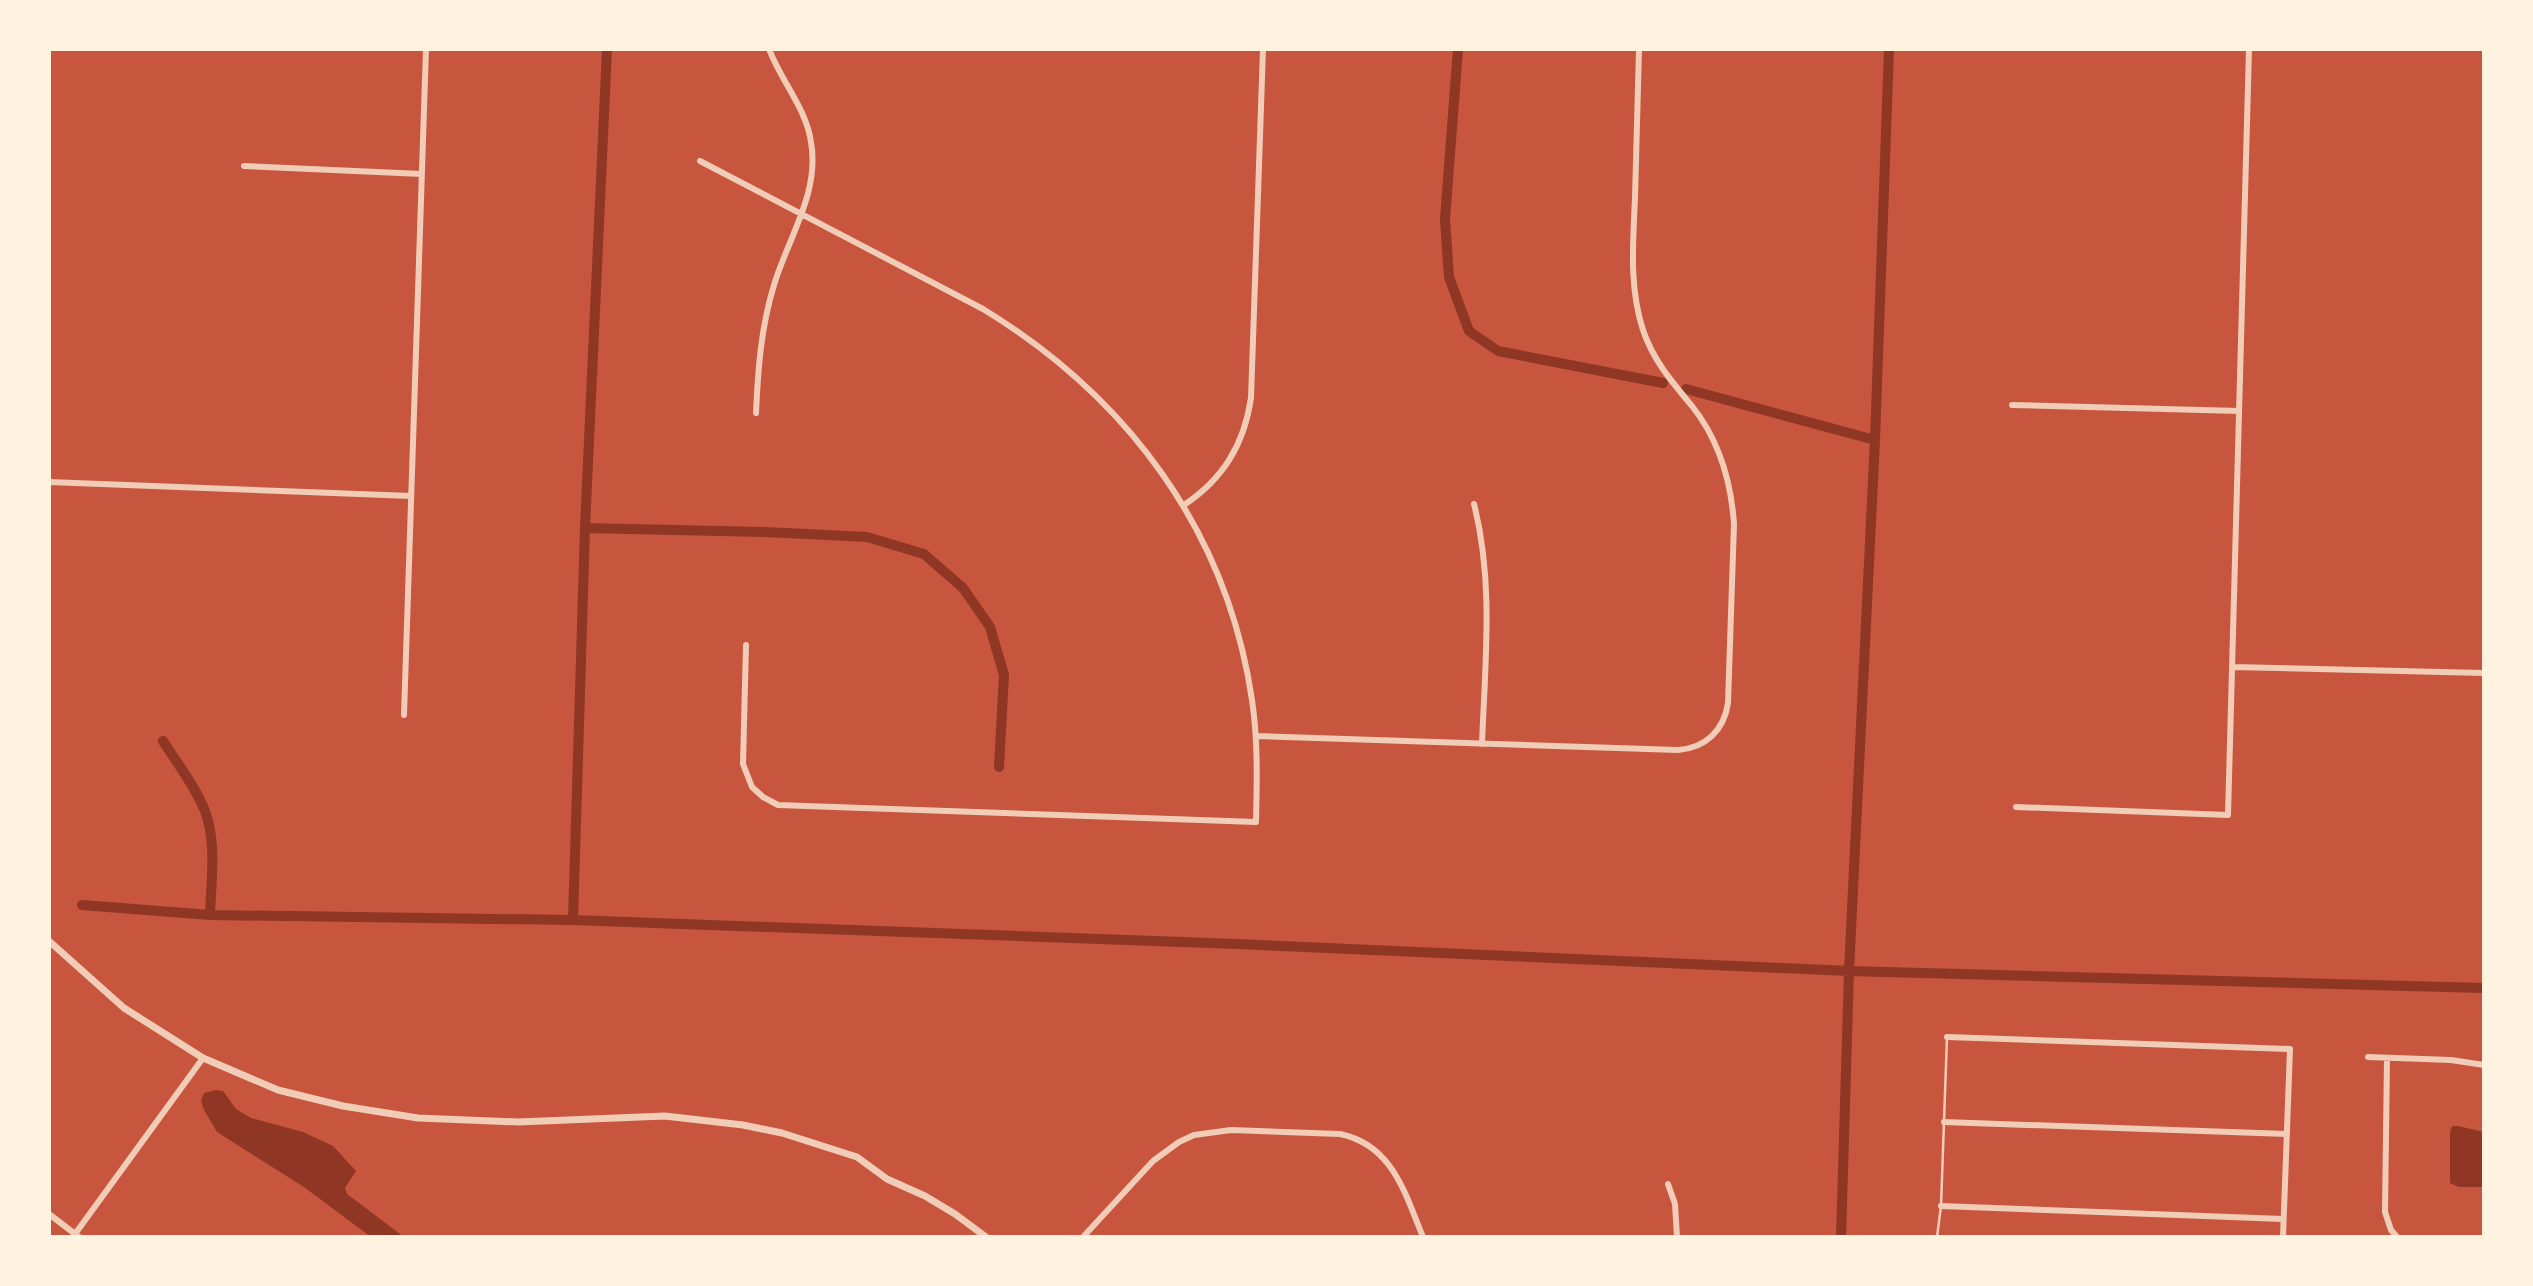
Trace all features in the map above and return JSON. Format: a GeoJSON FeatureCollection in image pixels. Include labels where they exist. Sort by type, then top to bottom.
{"type":"FeatureCollection","features":[{"type":"Feature","properties":{"kind":"street"},"geometry":{"type":"LineString","coordinates":[[404,715],[426,49]]}},
{"type":"Feature","properties":{"kind":"street"},"geometry":{"type":"LineString","coordinates":[[756,413],[762,338],[768,307],[785,253],[810,190],[813,173],[811,139],[799,107],[781,77],[769,49]]}},
{"type":"Feature","properties":{"kind":"street"},"geometry":{"type":"LineString","coordinates":[[1184,505],[1213,482],[1225,468],[1242,436],[1248,416],[1263,49]]}},
{"type":"Feature","properties":{"kind":"street"},"geometry":{"type":"LineString","coordinates":[[1256,736],[1686,750],[1710,739],[1721,726],[1727,711],[1734,524],[1729,483],[1717,447],[1706,426],[1665,374],[1653,353],[1644,333],[1634,294],[1632,269],[1639,49]]}},
{"type":"Feature","properties":{"kind":"street"},"geometry":{"type":"LineString","coordinates":[[2016,807],[2228,815],[2249,49]]}},
{"type":"Feature","properties":{"kind":"street"},"geometry":{"type":"LineString","coordinates":[[699,161],[984,309],[1045,349],[1100,397],[1125,424],[1184,505],[1215,567],[1233,617],[1245,663],[1256,736],[1256,822],[778,805],[758,792],[745,772],[743,756],[746,645]]}},
{"type":"Feature","properties":{"kind":"street"},"geometry":{"type":"LineString","coordinates":[[244,166],[422,174]]}},
{"type":"Feature","properties":{"kind":"street"},"geometry":{"type":"LineString","coordinates":[[2012,405],[2239,411]]}},
{"type":"Feature","properties":{"kind":"street"},"geometry":{"type":"LineString","coordinates":[[49,482],[411,496]]}},
{"type":"Feature","properties":{"kind":"street"},"geometry":{"type":"LineString","coordinates":[[1474,504],[1485,559],[1487,589],[1482,744]]}},
{"type":"Feature","properties":{"kind":"street"},"geometry":{"type":"LineString","coordinates":[[2232,667],[2484,673]]}},
{"type":"Feature","properties":{"kind":"street"},"geometry":{"type":"LineString","coordinates":[[49,941],[124,1008],[203,1058],[278,1090],[310,1099],[418,1118],[518,1122],[665,1116],[743,1125],[782,1133],[857,1157],[887,1179],[945,1208],[986,1237]]}},
{"type":"Feature","properties":{"kind":"street"},"geometry":{"type":"LineString","coordinates":[[1947,1037],[2290,1049],[2283,1237]]}},
{"type":"Feature","properties":{"kind":"street"},"geometry":{"type":"LineString","coordinates":[[2368,1057],[2451,1060],[2484,1065]]}},
{"type":"Feature","properties":{"kind":"street"},"geometry":{"type":"LineString","coordinates":[[49,1214],[77,1235],[203,1058]]}},
{"type":"Feature","properties":{"kind":"street"},"geometry":{"type":"LineString","coordinates":[[2388,1058],[2385,1212],[2391,1230],[2397,1237]]}},
{"type":"Feature","properties":{"kind":"street"},"geometry":{"type":"LineString","coordinates":[[1944,1122],[2287,1134]]}},
{"type":"Feature","properties":{"kind":"street"},"geometry":{"type":"LineString","coordinates":[[1083,1237],[1166,1150],[1194,1135],[1231,1129],[1340,1134],[1372,1147],[1395,1172],[1423,1237]]}},
{"type":"Feature","properties":{"kind":"street"},"geometry":{"type":"LineString","coordinates":[[1668,1184],[1675,1204],[1677,1237]]}},
{"type":"Feature","properties":{"kind":"street"},"geometry":{"type":"LineString","coordinates":[[1941,1206],[2283,1219]]}},
{"type":"Feature","properties":{"kind":"lane"},"geometry":{"type":"LineString","coordinates":[[1937,1237],[1941,1206],[1947,1037]]}},
{"type":"Feature","properties":{"kind":"shaded area"},"geometry":{"type":"Polygon","coordinates":[[[223,1091],[236,1109],[251,1118],[303,1132],[333,1146],[356,1171],[345,1188],[347,1194],[404,1237],[371,1237],[304,1187],[217,1132],[201,1101],[204,1093],[223,1091]]]}},
{"type":"Feature","properties":{"kind":"shaded area"},"geometry":{"type":"Polygon","coordinates":[[[2452,1126],[2484,1132],[2484,1187],[2459,1187],[2450,1183],[2450,1132],[2452,1126]]]}},
{"type":"Feature","properties":{"kind":"waterway"},"geometry":{"type":"LineString","coordinates":[[573,920],[585,528],[607,49]]}},
{"type":"Feature","properties":{"kind":"waterway"},"geometry":{"type":"LineString","coordinates":[[1458,49],[1445,219],[1449,277],[1469,331],[1498,351],[1663,383]]}},
{"type":"Feature","properties":{"kind":"waterway"},"geometry":{"type":"LineString","coordinates":[[1841,1237],[1849,971],[1875,440],[1889,49]]}},
{"type":"Feature","properties":{"kind":"waterway"},"geometry":{"type":"LineString","coordinates":[[1686,389],[1875,440]]}},
{"type":"Feature","properties":{"kind":"waterway"},"geometry":{"type":"LineString","coordinates":[[585,528],[867,537],[924,554],[963,588],[990,627],[1004,675],[999,767]]}},
{"type":"Feature","properties":{"kind":"waterway"},"geometry":{"type":"LineString","coordinates":[[163,741],[186,775],[209,823],[212,863],[210,915]]}},
{"type":"Feature","properties":{"kind":"waterway"},"geometry":{"type":"LineString","coordinates":[[82,905],[210,915],[573,920],[1237,944],[1849,971],[2484,988]]}}]}
